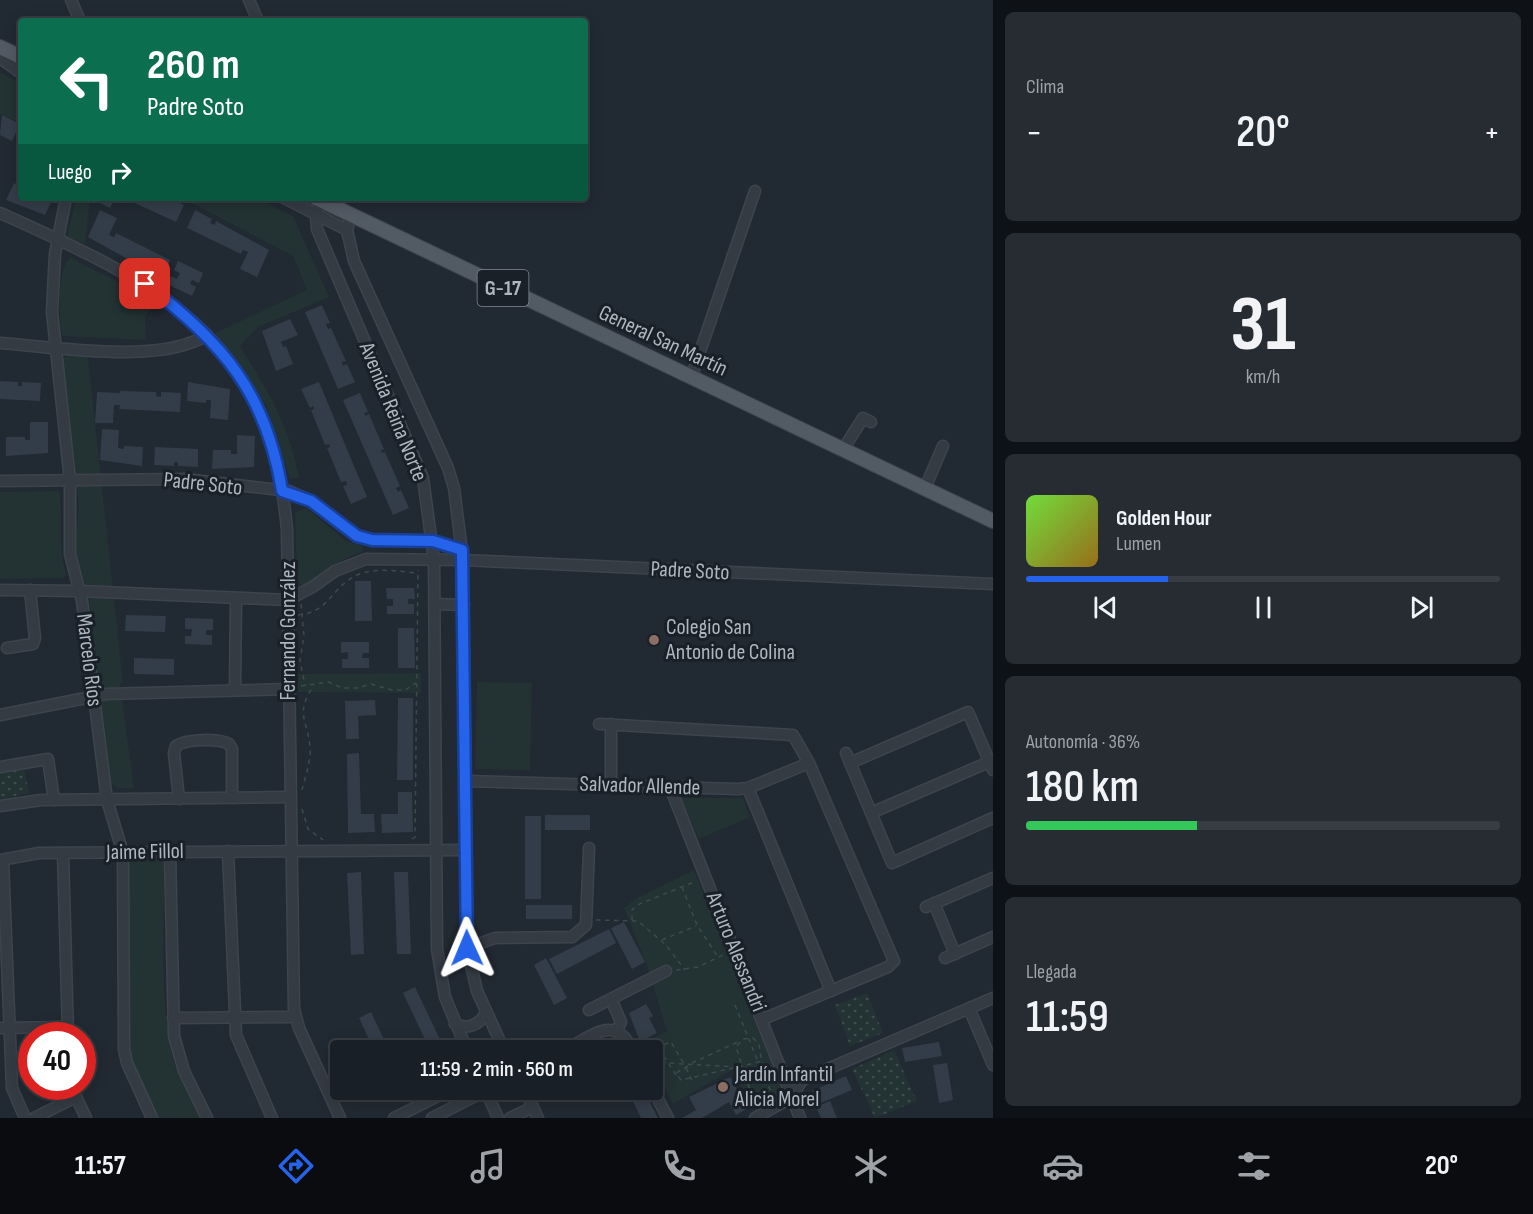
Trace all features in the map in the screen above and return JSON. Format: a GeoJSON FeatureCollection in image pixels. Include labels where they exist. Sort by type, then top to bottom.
{"type":"FeatureCollection","features":[{"type":"Feature","properties":{"kind":"main road"},"geometry":{"type":"LineString","coordinates":[[0,47],[18,56]]}},
{"type":"Feature","properties":{"kind":"main road","name":"General San Martín"},"geometry":{"type":"LineString","coordinates":[[322,201],[993,521]]}},
{"type":"Feature","properties":{"kind":"street"},"geometry":{"type":"LineString","coordinates":[[71,0],[79,18]]}},
{"type":"Feature","properties":{"kind":"street"},"geometry":{"type":"LineString","coordinates":[[249,0],[257,18]]}},
{"type":"Feature","properties":{"kind":"street"},"geometry":{"type":"LineString","coordinates":[[0,58],[18,71]]}},
{"type":"Feature","properties":{"kind":"street"},"geometry":{"type":"LineString","coordinates":[[691,378],[755,191]]}},
{"type":"Feature","properties":{"kind":"street","name":"Marcelo Ríos"},"geometry":{"type":"LineString","coordinates":[[65,201],[57,239],[52,289],[55,347],[70,481],[70,554],[79,591],[107,800],[123,853],[124,1049],[127,1063],[152,1118]]}},
{"type":"Feature","properties":{"kind":"street"},"geometry":{"type":"LineString","coordinates":[[289,201],[347,230]]}},
{"type":"Feature","properties":{"kind":"street","name":"Avenida Reina Norte"},"geometry":{"type":"LineString","coordinates":[[318,201],[317,229],[423,478],[434,560],[436,849],[440,976],[462,1040]]}},
{"type":"Feature","properties":{"kind":"street","name":"Fernando González"},"geometry":{"type":"LineString","coordinates":[[0,213],[145,284],[207,335],[226,356],[258,406],[277,458],[287,530],[289,797],[295,1017],[340,1118]]}},
{"type":"Feature","properties":{"kind":"street","name":"Avenida Reina Norte"},"geometry":{"type":"LineString","coordinates":[[351,215],[347,230],[354,261],[448,468],[454,488],[463,555],[467,948],[473,979],[499,1040]]}},
{"type":"Feature","properties":{"kind":"street"},"geometry":{"type":"LineString","coordinates":[[0,343],[147,352],[188,344],[207,335]]}},
{"type":"Feature","properties":{"kind":"street"},"geometry":{"type":"LineString","coordinates":[[843,448],[862,418],[871,422]]}},
{"type":"Feature","properties":{"kind":"street"},"geometry":{"type":"LineString","coordinates":[[925,488],[943,446]]}},
{"type":"Feature","properties":{"kind":"street","name":"Padre Soto"},"geometry":{"type":"LineString","coordinates":[[0,481],[185,479],[282,491],[311,501],[357,536],[372,540],[433,541],[463,555],[845,579],[993,584]]}},
{"type":"Feature","properties":{"kind":"street"},"geometry":{"type":"LineString","coordinates":[[0,590],[288,600],[335,571],[357,561],[434,560],[463,555]]}},
{"type":"Feature","properties":{"kind":"street"},"geometry":{"type":"LineString","coordinates":[[7,648],[33,644],[35,638],[30,590]]}},
{"type":"Feature","properties":{"kind":"street"},"geometry":{"type":"LineString","coordinates":[[235,690],[236,598]]}},
{"type":"Feature","properties":{"kind":"street"},"geometry":{"type":"LineString","coordinates":[[435,604],[464,606]]}},
{"type":"Feature","properties":{"kind":"street"},"geometry":{"type":"LineString","coordinates":[[0,715],[94,696],[289,689]]}},
{"type":"Feature","properties":{"kind":"street"},"geometry":{"type":"LineString","coordinates":[[871,813],[990,759],[968,712],[848,758],[871,813],[892,863],[993,819]]}},
{"type":"Feature","properties":{"kind":"street"},"geometry":{"type":"LineString","coordinates":[[599,724],[794,735],[894,961],[888,967],[763,1019]]}},
{"type":"Feature","properties":{"kind":"street"},"geometry":{"type":"LineString","coordinates":[[611,724],[611,784]]}},
{"type":"Feature","properties":{"kind":"street"},"geometry":{"type":"LineString","coordinates":[[179,799],[174,751],[176,746],[181,743],[221,741],[229,744],[232,749],[232,798]]}},
{"type":"Feature","properties":{"kind":"street"},"geometry":{"type":"LineString","coordinates":[[0,767],[48,759],[54,800]]}},
{"type":"Feature","properties":{"kind":"street","name":"Salvador Allende"},"geometry":{"type":"LineString","coordinates":[[466,781],[611,784],[670,788],[748,788],[808,763]]}},
{"type":"Feature","properties":{"kind":"street","name":"Arturo Alessandri"},"geometry":{"type":"LineString","coordinates":[[670,788],[763,1019],[800,1118]]}},
{"type":"Feature","properties":{"kind":"street"},"geometry":{"type":"LineString","coordinates":[[748,788],[831,991]]}},
{"type":"Feature","properties":{"kind":"street"},"geometry":{"type":"LineString","coordinates":[[0,806],[54,800],[289,797]]}},
{"type":"Feature","properties":{"kind":"street"},"geometry":{"type":"LineString","coordinates":[[467,948],[495,938],[572,937],[581,932],[586,920],[589,848]]}},
{"type":"Feature","properties":{"kind":"street"},"geometry":{"type":"LineString","coordinates":[[290,850],[466,850]]}},
{"type":"Feature","properties":{"kind":"street","name":"Jaime Fillol"},"geometry":{"type":"LineString","coordinates":[[2,860],[39,853],[290,850]]}},
{"type":"Feature","properties":{"kind":"street"},"geometry":{"type":"LineString","coordinates":[[228,851],[233,1017],[241,1052],[272,1118]]}},
{"type":"Feature","properties":{"kind":"street"},"geometry":{"type":"LineString","coordinates":[[170,852],[173,1018],[178,1054],[207,1118]]}},
{"type":"Feature","properties":{"kind":"street"},"geometry":{"type":"LineString","coordinates":[[63,853],[68,1022]]}},
{"type":"Feature","properties":{"kind":"street"},"geometry":{"type":"LineString","coordinates":[[2,860],[4,1028],[12,1088],[25,1118]]}},
{"type":"Feature","properties":{"kind":"street"},"geometry":{"type":"LineString","coordinates":[[993,878],[930,905],[950,956],[993,938]]}},
{"type":"Feature","properties":{"kind":"street"},"geometry":{"type":"LineString","coordinates":[[589,1010],[666,971]]}},
{"type":"Feature","properties":{"kind":"street"},"geometry":{"type":"LineString","coordinates":[[755,1118],[792,1096],[802,1080],[993,998]]}},
{"type":"Feature","properties":{"kind":"street"},"geometry":{"type":"LineString","coordinates":[[611,999],[621,1022],[616,1030]]}},
{"type":"Feature","properties":{"kind":"street"},"geometry":{"type":"LineString","coordinates":[[969,1008],[993,1065]]}},
{"type":"Feature","properties":{"kind":"street"},"geometry":{"type":"LineString","coordinates":[[455,1024],[463,1027],[473,1026],[481,1021],[486,1013]]}},
{"type":"Feature","properties":{"kind":"street"},"geometry":{"type":"LineString","coordinates":[[173,1018],[295,1017]]}},
{"type":"Feature","properties":{"kind":"street"},"geometry":{"type":"LineString","coordinates":[[585,1040],[607,1029],[616,1030],[628,1040]]}},
{"type":"Feature","properties":{"kind":"street"},"geometry":{"type":"LineString","coordinates":[[34,1118],[70,1100]]}},
{"type":"Feature","properties":{"kind":"street"},"geometry":{"type":"LineString","coordinates":[[77,1100],[86,1118]]}},
{"type":"Feature","properties":{"kind":"street"},"geometry":{"type":"LineString","coordinates":[[394,1118],[430,1100]]}},
{"type":"Feature","properties":{"kind":"street"},"geometry":{"type":"LineString","coordinates":[[432,1118],[467,1100]]}},
{"type":"Feature","properties":{"kind":"street"},"geometry":{"type":"LineString","coordinates":[[490,1100],[498,1118]]}},
{"type":"Feature","properties":{"kind":"street"},"geometry":{"type":"LineString","coordinates":[[530,1100],[538,1118]]}},
{"type":"Feature","properties":{"kind":"street"},"geometry":{"type":"LineString","coordinates":[[658,1100],[668,1118]]}},
{"type":"Feature","properties":{"kind":"street"},"geometry":{"type":"LineString","coordinates":[[510,1118],[533,1107]]}},
{"type":"Feature","properties":{"kind":"path"},"geometry":{"type":"LineString","coordinates":[[409,840],[415,837],[418,560]]}},
{"type":"Feature","properties":{"kind":"path"},"geometry":{"type":"LineString","coordinates":[[289,616],[325,606],[343,585],[363,572],[418,573]]}},
{"type":"Feature","properties":{"kind":"path"},"geometry":{"type":"LineString","coordinates":[[301,594],[304,636],[301,669],[305,686]]}},
{"type":"Feature","properties":{"kind":"path"},"geometry":{"type":"LineString","coordinates":[[289,689],[329,682],[351,689],[371,684],[392,690],[405,690],[417,683]]}},
{"type":"Feature","properties":{"kind":"path"},"geometry":{"type":"LineString","coordinates":[[301,791],[310,749],[303,712],[306,697],[314,685]]}},
{"type":"Feature","properties":{"kind":"path"},"geometry":{"type":"LineString","coordinates":[[302,808],[308,829],[313,836],[324,841],[313,841]]}},
{"type":"Feature","properties":{"kind":"path"},"geometry":{"type":"LineString","coordinates":[[632,921],[632,910],[637,905],[706,877]]}},
{"type":"Feature","properties":{"kind":"path"},"geometry":{"type":"LineString","coordinates":[[682,887],[697,925],[718,957]]}},
{"type":"Feature","properties":{"kind":"path"},"geometry":{"type":"LineString","coordinates":[[586,920],[638,921],[662,940],[685,970]]}},
{"type":"Feature","properties":{"kind":"path"},"geometry":{"type":"LineString","coordinates":[[662,940],[697,925]]}},
{"type":"Feature","properties":{"kind":"path"},"geometry":{"type":"LineString","coordinates":[[666,971],[698,967],[734,949]]}},
{"type":"Feature","properties":{"kind":"path"},"geometry":{"type":"LineString","coordinates":[[735,1005],[760,1061]]}},
{"type":"Feature","properties":{"kind":"path"},"geometry":{"type":"LineString","coordinates":[[663,1063],[690,1064],[748,1038],[757,1041],[762,1069],[777,1105]]}},
{"type":"Feature","properties":{"kind":"path"},"geometry":{"type":"LineString","coordinates":[[740,1041],[736,1047],[753,1096],[764,1095],[764,1075]]}},
{"type":"Feature","properties":{"kind":"path"},"geometry":{"type":"LineString","coordinates":[[693,1083],[691,1078],[685,1065],[671,1042],[662,1045],[661,1050],[668,1063],[681,1080],[691,1078],[735,1067]]}},
{"type":"Feature","properties":{"kind":"path"},"geometry":{"type":"LineString","coordinates":[[742,1067],[760,1061]]}},
{"type":"Feature","properties":{"kind":"path"},"geometry":{"type":"LineString","coordinates":[[690,1064],[762,1069],[781,1066]]}},
{"type":"Feature","properties":{"kind":"path"},"geometry":{"type":"LineString","coordinates":[[676,1076],[685,1065]]}},
{"type":"Feature","properties":{"kind":"shaded area"},"geometry":{"type":"Polygon","coordinates":[[[0,72],[18,82],[18,122],[0,114],[0,72]]]}},
{"type":"Feature","properties":{"kind":"shaded area"},"geometry":{"type":"Polygon","coordinates":[[[75,201],[90,201],[85,244],[67,237],[75,201]]]}},
{"type":"Feature","properties":{"kind":"shaded area"},"geometry":{"type":"Polygon","coordinates":[[[188,201],[261,201],[293,216],[329,297],[258,327],[240,346],[269,393],[283,423],[299,477],[290,479],[266,406],[215,333],[307,290],[293,256],[188,201]]]}},
{"type":"Feature","properties":{"kind":"shaded area"},"geometry":{"type":"Polygon","coordinates":[[[71,258],[155,301],[145,318],[146,340],[63,336],[60,307],[61,282],[66,262],[71,258]]]}},
{"type":"Feature","properties":{"kind":"shaded area"},"geometry":{"type":"Polygon","coordinates":[[[67,356],[88,357],[123,683],[120,684],[134,788],[118,788],[111,782],[89,599],[75,547],[79,505],[62,359],[67,356]]]}},
{"type":"Feature","properties":{"kind":"shaded area"},"geometry":{"type":"Polygon","coordinates":[[[58,491],[60,494],[62,555],[66,574],[64,578],[0,579],[0,492],[58,491]]]}},
{"type":"Feature","properties":{"kind":"shaded area"},"geometry":{"type":"Polygon","coordinates":[[[306,508],[346,541],[363,546],[363,552],[345,558],[316,578],[301,585],[297,580],[295,512],[306,508]]]}},
{"type":"Feature","properties":{"kind":"shaded area"},"geometry":{"type":"Polygon","coordinates":[[[421,673],[421,693],[297,692],[298,674],[421,673]]]}},
{"type":"Feature","properties":{"kind":"shaded area"},"geometry":{"type":"Polygon","coordinates":[[[477,682],[532,683],[530,770],[475,769],[477,682]]]}},
{"type":"Feature","properties":{"kind":"shaded area"},"geometry":{"type":"Polygon","coordinates":[[[24,769],[29,793],[0,799],[0,773],[24,769]]]}},
{"type":"Feature","properties":{"kind":"shaded area"},"geometry":{"type":"Polygon","coordinates":[[[681,798],[743,798],[750,817],[699,839],[681,798]]]}},
{"type":"Feature","properties":{"kind":"shaded area"},"geometry":{"type":"Polygon","coordinates":[[[126,860],[164,860],[164,979],[167,1027],[176,1068],[201,1118],[158,1118],[136,1072],[130,1050],[126,860]]]}},
{"type":"Feature","properties":{"kind":"shaded area"},"geometry":{"type":"Polygon","coordinates":[[[694,870],[780,1084],[780,1096],[756,1110],[732,1070],[673,1104],[663,1085],[663,1040],[648,1040],[667,1031],[648,969],[624,908],[635,899],[694,870]]]}},
{"type":"Feature","properties":{"kind":"shaded area"},"geometry":{"type":"Polygon","coordinates":[[[867,993],[883,1033],[850,1046],[835,1005],[867,993]]]}},
{"type":"Feature","properties":{"kind":"shaded area"},"geometry":{"type":"Polygon","coordinates":[[[894,1050],[917,1101],[875,1118],[852,1069],[894,1050]]]}},
{"type":"Feature","properties":{"kind":"building"},"geometry":{"type":"Polygon","coordinates":[[[2,115],[18,123],[12,141],[0,135],[2,115]]]}},
{"type":"Feature","properties":{"kind":"building"},"geometry":{"type":"Polygon","coordinates":[[[14,183],[18,185],[18,201],[52,201],[45,215],[6,200],[14,183]]]}},
{"type":"Feature","properties":{"kind":"building"},"geometry":{"type":"Polygon","coordinates":[[[96,201],[114,201],[110,208],[96,201]]]}},
{"type":"Feature","properties":{"kind":"building"},"geometry":{"type":"Polygon","coordinates":[[[130,201],[175,201],[184,205],[176,222],[130,201]]]}},
{"type":"Feature","properties":{"kind":"building"},"geometry":{"type":"Polygon","coordinates":[[[100,210],[117,218],[109,235],[114,237],[116,233],[170,260],[162,277],[144,268],[147,264],[142,262],[140,266],[88,237],[100,210]]]}},
{"type":"Feature","properties":{"kind":"building"},"geometry":{"type":"Polygon","coordinates":[[[195,210],[212,219],[210,223],[215,225],[216,221],[269,250],[257,277],[240,269],[248,252],[243,250],[241,254],[187,228],[195,210]]]}},
{"type":"Feature","properties":{"kind":"building"},"geometry":{"type":"Polygon","coordinates":[[[178,261],[203,273],[199,283],[192,280],[190,284],[196,287],[192,296],[167,284],[171,276],[177,279],[180,273],[174,270],[178,261]]]}},
{"type":"Feature","properties":{"kind":"building"},"geometry":{"type":"Polygon","coordinates":[[[322,305],[330,323],[326,324],[328,329],[331,328],[346,361],[342,362],[343,366],[347,364],[355,382],[338,389],[305,312],[322,305]]]}},
{"type":"Feature","properties":{"kind":"building"},"geometry":{"type":"Polygon","coordinates":[[[290,319],[298,335],[281,342],[283,347],[286,346],[293,364],[276,371],[262,331],[290,319]]]}},
{"type":"Feature","properties":{"kind":"building"},"geometry":{"type":"Polygon","coordinates":[[[0,381],[18,382],[18,386],[22,386],[22,382],[41,383],[40,401],[0,399],[0,381]]]}},
{"type":"Feature","properties":{"kind":"building"},"geometry":{"type":"Polygon","coordinates":[[[188,382],[230,389],[228,420],[210,418],[211,400],[206,400],[206,403],[187,401],[188,382]]]}},
{"type":"Feature","properties":{"kind":"building"},"geometry":{"type":"Polygon","coordinates":[[[319,382],[367,497],[351,504],[343,486],[347,485],[346,481],[341,482],[327,448],[330,447],[329,444],[325,445],[311,410],[314,409],[313,406],[310,408],[301,389],[319,382]]]}},
{"type":"Feature","properties":{"kind":"building"},"geometry":{"type":"Polygon","coordinates":[[[120,391],[156,392],[156,396],[161,397],[161,392],[181,393],[180,412],[119,409],[120,405],[114,405],[113,423],[95,423],[97,392],[120,393],[120,391]]]}},
{"type":"Feature","properties":{"kind":"building"},"geometry":{"type":"Polygon","coordinates":[[[360,393],[368,412],[364,413],[366,416],[369,414],[384,449],[381,451],[385,452],[400,486],[396,488],[398,492],[401,490],[409,508],[393,515],[343,400],[360,393]]]}},
{"type":"Feature","properties":{"kind":"building"},"geometry":{"type":"Polygon","coordinates":[[[30,422],[48,422],[48,453],[6,456],[6,437],[25,437],[25,440],[30,440],[30,422]]]}},
{"type":"Feature","properties":{"kind":"building"},"geometry":{"type":"Polygon","coordinates":[[[102,429],[119,430],[118,448],[143,447],[142,466],[100,460],[102,429]]]}},
{"type":"Feature","properties":{"kind":"building"},"geometry":{"type":"Polygon","coordinates":[[[237,435],[255,436],[254,467],[212,469],[213,450],[231,450],[231,454],[237,454],[237,435]]]}},
{"type":"Feature","properties":{"kind":"building"},"geometry":{"type":"Polygon","coordinates":[[[155,447],[198,449],[198,467],[178,466],[178,462],[174,462],[174,466],[154,465],[155,447]]]}},
{"type":"Feature","properties":{"kind":"building"},"geometry":{"type":"Polygon","coordinates":[[[355,581],[371,581],[372,621],[355,621],[355,581]]]}},
{"type":"Feature","properties":{"kind":"building"},"geometry":{"type":"Polygon","coordinates":[[[386,588],[414,588],[415,599],[408,599],[408,604],[414,604],[414,614],[387,614],[387,606],[393,606],[393,599],[387,599],[386,588]]]}},
{"type":"Feature","properties":{"kind":"building"},"geometry":{"type":"Polygon","coordinates":[[[126,615],[166,616],[165,632],[125,631],[126,615]]]}},
{"type":"Feature","properties":{"kind":"building"},"geometry":{"type":"Polygon","coordinates":[[[185,618],[213,619],[213,630],[206,630],[206,635],[212,635],[212,645],[185,644],[185,636],[191,636],[192,629],[185,629],[185,618]]]}},
{"type":"Feature","properties":{"kind":"building"},"geometry":{"type":"Polygon","coordinates":[[[398,628],[414,628],[415,668],[398,668],[398,628]]]}},
{"type":"Feature","properties":{"kind":"building"},"geometry":{"type":"Polygon","coordinates":[[[341,642],[369,642],[369,653],[363,653],[362,658],[369,658],[369,668],[342,668],[342,659],[348,659],[348,652],[341,653],[341,642]]]}},
{"type":"Feature","properties":{"kind":"building"},"geometry":{"type":"Polygon","coordinates":[[[134,658],[174,659],[174,675],[134,674],[134,658]]]}},
{"type":"Feature","properties":{"kind":"building"},"geometry":{"type":"Polygon","coordinates":[[[398,698],[413,698],[413,780],[397,780],[398,698]]]}},
{"type":"Feature","properties":{"kind":"building"},"geometry":{"type":"Polygon","coordinates":[[[375,700],[376,715],[358,716],[359,739],[346,739],[345,701],[375,700]]]}},
{"type":"Feature","properties":{"kind":"building"},"geometry":{"type":"Polygon","coordinates":[[[359,753],[361,814],[374,814],[375,832],[348,833],[347,754],[359,753]]]}},
{"type":"Feature","properties":{"kind":"building"},"geometry":{"type":"Polygon","coordinates":[[[398,792],[412,792],[413,832],[382,833],[381,814],[398,814],[398,792]]]}},
{"type":"Feature","properties":{"kind":"building"},"geometry":{"type":"Polygon","coordinates":[[[545,815],[590,815],[590,830],[545,830],[545,815]]]}},
{"type":"Feature","properties":{"kind":"building"},"geometry":{"type":"Polygon","coordinates":[[[525,816],[541,816],[541,899],[525,899],[525,816]]]}},
{"type":"Feature","properties":{"kind":"building"},"geometry":{"type":"Polygon","coordinates":[[[361,872],[364,954],[351,955],[347,873],[361,872]]]}},
{"type":"Feature","properties":{"kind":"building"},"geometry":{"type":"Polygon","coordinates":[[[394,872],[408,872],[411,954],[397,954],[394,872]]]}},
{"type":"Feature","properties":{"kind":"building"},"geometry":{"type":"Polygon","coordinates":[[[526,905],[572,905],[572,919],[526,919],[526,905]]]}},
{"type":"Feature","properties":{"kind":"building"},"geometry":{"type":"Polygon","coordinates":[[[624,922],[645,962],[632,969],[611,928],[624,922]]]}},
{"type":"Feature","properties":{"kind":"building"},"geometry":{"type":"Polygon","coordinates":[[[609,929],[616,943],[557,974],[549,959],[609,929]]]}},
{"type":"Feature","properties":{"kind":"building"},"geometry":{"type":"Polygon","coordinates":[[[546,958],[567,998],[554,1005],[534,965],[546,958]]]}},
{"type":"Feature","properties":{"kind":"building"},"geometry":{"type":"Polygon","coordinates":[[[415,987],[440,1040],[425,1040],[403,993],[415,987]]]}},
{"type":"Feature","properties":{"kind":"building"},"geometry":{"type":"Polygon","coordinates":[[[646,1004],[653,1016],[649,1018],[657,1033],[639,1040],[629,1013],[646,1004]]]}},
{"type":"Feature","properties":{"kind":"building"},"geometry":{"type":"Polygon","coordinates":[[[371,1012],[384,1040],[369,1040],[359,1018],[371,1012]]]}},
{"type":"Feature","properties":{"kind":"building"},"geometry":{"type":"Polygon","coordinates":[[[939,1042],[942,1056],[905,1062],[902,1048],[939,1042]]]}},
{"type":"Feature","properties":{"kind":"building"},"geometry":{"type":"Polygon","coordinates":[[[947,1063],[953,1100],[939,1103],[933,1065],[947,1063]]]}},
{"type":"Feature","properties":{"kind":"building"},"geometry":{"type":"Polygon","coordinates":[[[846,1076],[852,1090],[818,1104],[812,1091],[846,1076]]]}},
{"type":"Feature","properties":{"kind":"building"},"geometry":{"type":"Polygon","coordinates":[[[730,1077],[748,1108],[736,1115],[729,1102],[702,1118],[682,1118],[696,1110],[689,1097],[730,1077]]]}},
{"type":"Feature","properties":{"kind":"building"},"geometry":{"type":"Polygon","coordinates":[[[632,1100],[649,1100],[658,1118],[641,1118],[632,1100]]]}},
{"type":"Feature","properties":{"kind":"building"},"geometry":{"type":"Polygon","coordinates":[[[830,1101],[837,1118],[821,1118],[816,1107],[830,1101]]]}},
{"type":"Feature","properties":{"kind":"place","name":"Colegio San Antonio de Colina"},"geometry":{"type":"Point","coordinates":[654,640]}},
{"type":"Feature","properties":{"kind":"place","name":"Jardín Infantil Alicia Morel"},"geometry":{"type":"Point","coordinates":[723,1087]}},
{"type":"Feature","properties":{"kind":"route"},"geometry":{"type":"LineString","coordinates":[[145,284],[182,312],[207,335],[248,386],[270,434],[277,458],[282,491],[289,491],[311,501],[357,536],[372,540],[433,541],[462,550],[467,948]]}}]}
